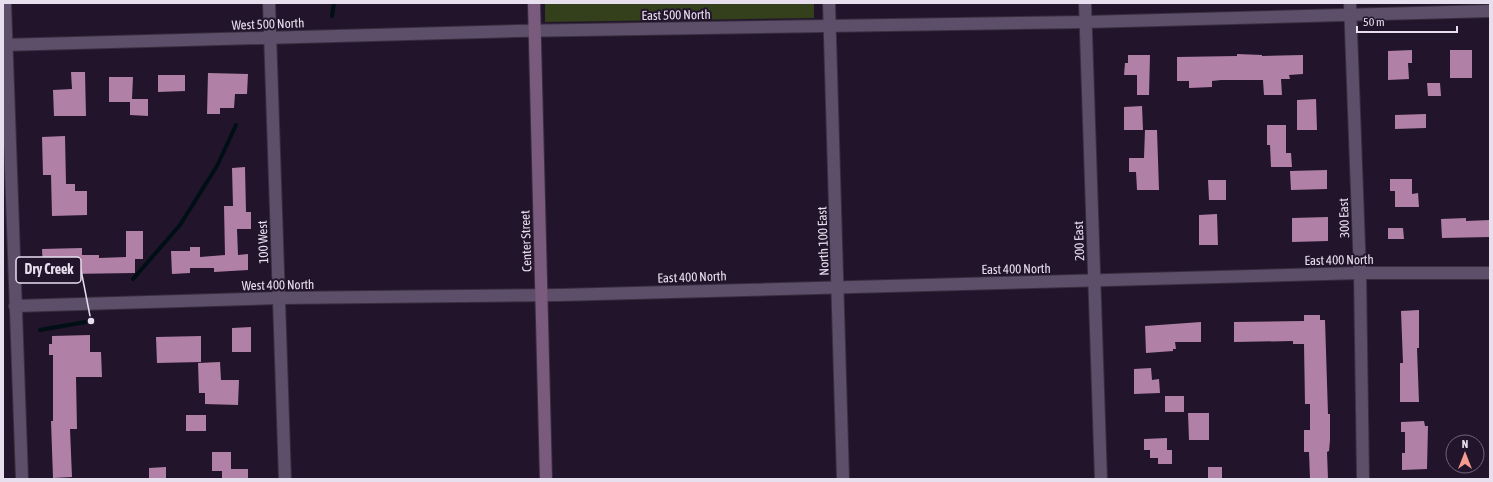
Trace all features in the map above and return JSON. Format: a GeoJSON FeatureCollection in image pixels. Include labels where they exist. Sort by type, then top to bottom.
{"type":"FeatureCollection","features":[{"type":"Feature","properties":{"kind":"street"},"geometry":{"type":"LineString","coordinates":[[5,3],[4,45],[22,479]]}},
{"type":"Feature","properties":{"kind":"street","name":"100 West"},"geometry":{"type":"LineString","coordinates":[[269,3],[269,39],[285,479]]}},
{"type":"Feature","properties":{"kind":"street","name":"Center Street"},"geometry":{"type":"LineString","coordinates":[[534,3],[546,479]]}},
{"type":"Feature","properties":{"kind":"street","name":"North 100 East"},"geometry":{"type":"LineString","coordinates":[[829,3],[843,479]]}},
{"type":"Feature","properties":{"kind":"street","name":"200 East"},"geometry":{"type":"LineString","coordinates":[[1085,3],[1100,479]]}},
{"type":"Feature","properties":{"kind":"street","name":"East 500 North"},"geometry":{"type":"LineString","coordinates":[[534,31],[1086,22],[1350,9],[1490,11]]}},
{"type":"Feature","properties":{"kind":"street","name":"300 East"},"geometry":{"type":"LineString","coordinates":[[1350,9],[1360,273],[1363,479]]}},
{"type":"Feature","properties":{"kind":"street","name":"West 500 North"},"geometry":{"type":"LineString","coordinates":[[4,45],[534,31]]}},
{"type":"Feature","properties":{"kind":"street","name":"East 400 North"},"geometry":{"type":"LineString","coordinates":[[542,295],[1094,282],[1360,273],[1490,273]]}},
{"type":"Feature","properties":{"kind":"street","name":"West 400 North"},"geometry":{"type":"LineString","coordinates":[[15,306],[279,298],[542,295]]}},
{"type":"Feature","properties":{"kind":"green space"},"geometry":{"type":"Polygon","coordinates":[[[545,3],[814,3],[814,18],[545,22],[545,3]]]}},
{"type":"Feature","properties":{"kind":"building"},"geometry":{"type":"Polygon","coordinates":[[[1412,50],[1412,63],[1408,63],[1409,79],[1388,80],[1388,51],[1412,50]]]}},
{"type":"Feature","properties":{"kind":"building"},"geometry":{"type":"Polygon","coordinates":[[[1450,50],[1472,50],[1472,78],[1450,78],[1450,50]]]}},
{"type":"Feature","properties":{"kind":"building"},"geometry":{"type":"Polygon","coordinates":[[[1237,54],[1262,56],[1303,55],[1303,74],[1289,75],[1290,79],[1281,79],[1282,95],[1264,95],[1263,80],[1221,80],[1212,81],[1212,87],[1189,88],[1189,81],[1177,81],[1177,57],[1237,56],[1237,54]]]}},
{"type":"Feature","properties":{"kind":"building"},"geometry":{"type":"Polygon","coordinates":[[[1128,55],[1150,55],[1149,95],[1137,95],[1137,75],[1124,75],[1125,63],[1128,63],[1128,55]]]}},
{"type":"Feature","properties":{"kind":"building"},"geometry":{"type":"Polygon","coordinates":[[[71,72],[85,72],[86,116],[54,116],[53,90],[72,89],[71,72]]]}},
{"type":"Feature","properties":{"kind":"building"},"geometry":{"type":"Polygon","coordinates":[[[208,73],[248,74],[247,94],[235,94],[234,108],[220,108],[220,114],[207,114],[208,73]]]}},
{"type":"Feature","properties":{"kind":"building"},"geometry":{"type":"Polygon","coordinates":[[[158,75],[185,75],[185,91],[158,92],[158,75]]]}},
{"type":"Feature","properties":{"kind":"building"},"geometry":{"type":"Polygon","coordinates":[[[109,77],[133,77],[132,99],[148,99],[148,116],[130,115],[130,102],[109,102],[109,77]]]}},
{"type":"Feature","properties":{"kind":"building"},"geometry":{"type":"Polygon","coordinates":[[[1427,83],[1440,83],[1441,96],[1428,96],[1427,83]]]}},
{"type":"Feature","properties":{"kind":"building"},"geometry":{"type":"Polygon","coordinates":[[[1316,99],[1317,130],[1297,130],[1297,100],[1316,99]]]}},
{"type":"Feature","properties":{"kind":"building"},"geometry":{"type":"Polygon","coordinates":[[[1142,106],[1143,130],[1124,130],[1124,107],[1142,106]]]}},
{"type":"Feature","properties":{"kind":"building"},"geometry":{"type":"Polygon","coordinates":[[[1426,114],[1426,128],[1395,129],[1395,115],[1426,114]]]}},
{"type":"Feature","properties":{"kind":"building"},"geometry":{"type":"Polygon","coordinates":[[[1267,125],[1286,125],[1286,153],[1291,153],[1292,167],[1271,167],[1270,145],[1267,145],[1267,125]]]}},
{"type":"Feature","properties":{"kind":"building"},"geometry":{"type":"Polygon","coordinates":[[[1145,130],[1157,130],[1159,190],[1137,190],[1136,172],[1129,172],[1129,158],[1144,158],[1145,130]]]}},
{"type":"Feature","properties":{"kind":"building"},"geometry":{"type":"Polygon","coordinates":[[[65,136],[66,184],[75,184],[75,191],[87,191],[87,215],[52,216],[51,175],[43,175],[42,137],[65,136]]]}},
{"type":"Feature","properties":{"kind":"building"},"geometry":{"type":"Polygon","coordinates":[[[245,167],[246,212],[251,212],[251,229],[237,229],[238,255],[248,254],[248,270],[214,272],[214,268],[190,268],[190,273],[172,274],[171,251],[190,251],[190,247],[200,247],[200,257],[225,255],[224,206],[233,206],[232,168],[245,167]]]}},
{"type":"Feature","properties":{"kind":"building"},"geometry":{"type":"Polygon","coordinates":[[[1327,170],[1327,189],[1291,190],[1290,171],[1327,170]]]}},
{"type":"Feature","properties":{"kind":"building"},"geometry":{"type":"Polygon","coordinates":[[[1390,179],[1412,179],[1412,194],[1418,193],[1419,207],[1395,207],[1395,191],[1390,191],[1390,179]]]}},
{"type":"Feature","properties":{"kind":"building"},"geometry":{"type":"Polygon","coordinates":[[[1208,180],[1226,180],[1226,200],[1209,200],[1208,180]]]}},
{"type":"Feature","properties":{"kind":"building"},"geometry":{"type":"Polygon","coordinates":[[[1217,214],[1218,245],[1199,245],[1199,215],[1217,214]]]}},
{"type":"Feature","properties":{"kind":"building"},"geometry":{"type":"Polygon","coordinates":[[[1328,217],[1328,241],[1292,242],[1292,218],[1328,217]]]}},
{"type":"Feature","properties":{"kind":"building"},"geometry":{"type":"Polygon","coordinates":[[[1466,218],[1466,221],[1490,220],[1490,237],[1442,238],[1441,219],[1466,218]]]}},
{"type":"Feature","properties":{"kind":"building"},"geometry":{"type":"Polygon","coordinates":[[[1388,228],[1403,228],[1404,239],[1388,239],[1388,228]]]}},
{"type":"Feature","properties":{"kind":"building"},"geometry":{"type":"Polygon","coordinates":[[[126,231],[143,231],[143,259],[135,259],[135,273],[67,274],[67,268],[43,269],[42,249],[82,248],[82,255],[99,255],[99,258],[126,257],[126,231]]]}},
{"type":"Feature","properties":{"kind":"building"},"geometry":{"type":"Polygon","coordinates":[[[1419,310],[1419,348],[1417,348],[1419,402],[1400,402],[1400,363],[1403,363],[1401,311],[1419,310]]]}},
{"type":"Feature","properties":{"kind":"building"},"geometry":{"type":"Polygon","coordinates":[[[1304,315],[1320,315],[1320,320],[1325,320],[1328,414],[1330,414],[1330,440],[1329,451],[1327,452],[1328,479],[1310,479],[1309,452],[1304,452],[1304,430],[1310,430],[1310,404],[1305,404],[1304,344],[1293,344],[1293,341],[1234,342],[1234,322],[1304,321],[1304,315]]]}},
{"type":"Feature","properties":{"kind":"building"},"geometry":{"type":"Polygon","coordinates":[[[1201,322],[1201,342],[1175,342],[1176,349],[1173,349],[1173,351],[1146,353],[1145,326],[1201,322]]]}},
{"type":"Feature","properties":{"kind":"building"},"geometry":{"type":"Polygon","coordinates":[[[251,327],[251,352],[232,352],[232,328],[251,327]]]}},
{"type":"Feature","properties":{"kind":"building"},"geometry":{"type":"Polygon","coordinates":[[[90,335],[90,352],[101,352],[102,377],[76,377],[77,429],[70,429],[72,477],[53,478],[51,421],[53,421],[53,355],[49,355],[49,344],[52,344],[52,336],[90,335]]]}},
{"type":"Feature","properties":{"kind":"building"},"geometry":{"type":"Polygon","coordinates":[[[201,336],[201,362],[157,363],[156,337],[201,336]]]}},
{"type":"Feature","properties":{"kind":"building"},"geometry":{"type":"Polygon","coordinates":[[[220,362],[221,380],[239,380],[238,405],[205,404],[205,393],[199,393],[198,363],[220,362]]]}},
{"type":"Feature","properties":{"kind":"building"},"geometry":{"type":"Polygon","coordinates":[[[1151,368],[1152,380],[1159,379],[1160,393],[1134,394],[1134,369],[1151,368]]]}},
{"type":"Feature","properties":{"kind":"building"},"geometry":{"type":"Polygon","coordinates":[[[1165,396],[1184,396],[1184,412],[1165,412],[1165,396]]]}},
{"type":"Feature","properties":{"kind":"building"},"geometry":{"type":"Polygon","coordinates":[[[1188,413],[1209,413],[1209,440],[1189,440],[1188,413]]]}},
{"type":"Feature","properties":{"kind":"building"},"geometry":{"type":"Polygon","coordinates":[[[186,415],[206,415],[206,431],[186,431],[186,415]]]}},
{"type":"Feature","properties":{"kind":"building"},"geometry":{"type":"Polygon","coordinates":[[[1424,421],[1425,426],[1428,426],[1427,469],[1402,470],[1402,453],[1405,453],[1405,432],[1401,432],[1401,422],[1424,421]]]}},
{"type":"Feature","properties":{"kind":"building"},"geometry":{"type":"Polygon","coordinates":[[[1167,438],[1167,450],[1172,450],[1172,464],[1158,464],[1158,458],[1150,458],[1150,450],[1144,450],[1144,439],[1167,438]]]}},
{"type":"Feature","properties":{"kind":"building"},"geometry":{"type":"Polygon","coordinates":[[[212,452],[231,452],[231,469],[248,469],[248,479],[222,479],[222,471],[212,471],[212,452]]]}},
{"type":"Feature","properties":{"kind":"building"},"geometry":{"type":"Polygon","coordinates":[[[166,467],[166,479],[149,479],[149,468],[166,467]]]}},
{"type":"Feature","properties":{"kind":"building"},"geometry":{"type":"Polygon","coordinates":[[[1208,467],[1222,467],[1222,479],[1208,479],[1208,467]]]}},
{"type":"Feature","properties":{"kind":"waterway"},"geometry":{"type":"LineString","coordinates":[[332,16],[334,3]]}},
{"type":"Feature","properties":{"kind":"waterway"},"geometry":{"type":"LineString","coordinates":[[133,279],[180,225],[217,166],[236,125]]}},
{"type":"Feature","properties":{"kind":"waterway"},"geometry":{"type":"LineString","coordinates":[[40,330],[91,321]]}},
{"type":"Feature","properties":{"kind":"place","name":"Dry Creek"},"geometry":{"type":"Point","coordinates":[91,321]}}]}
